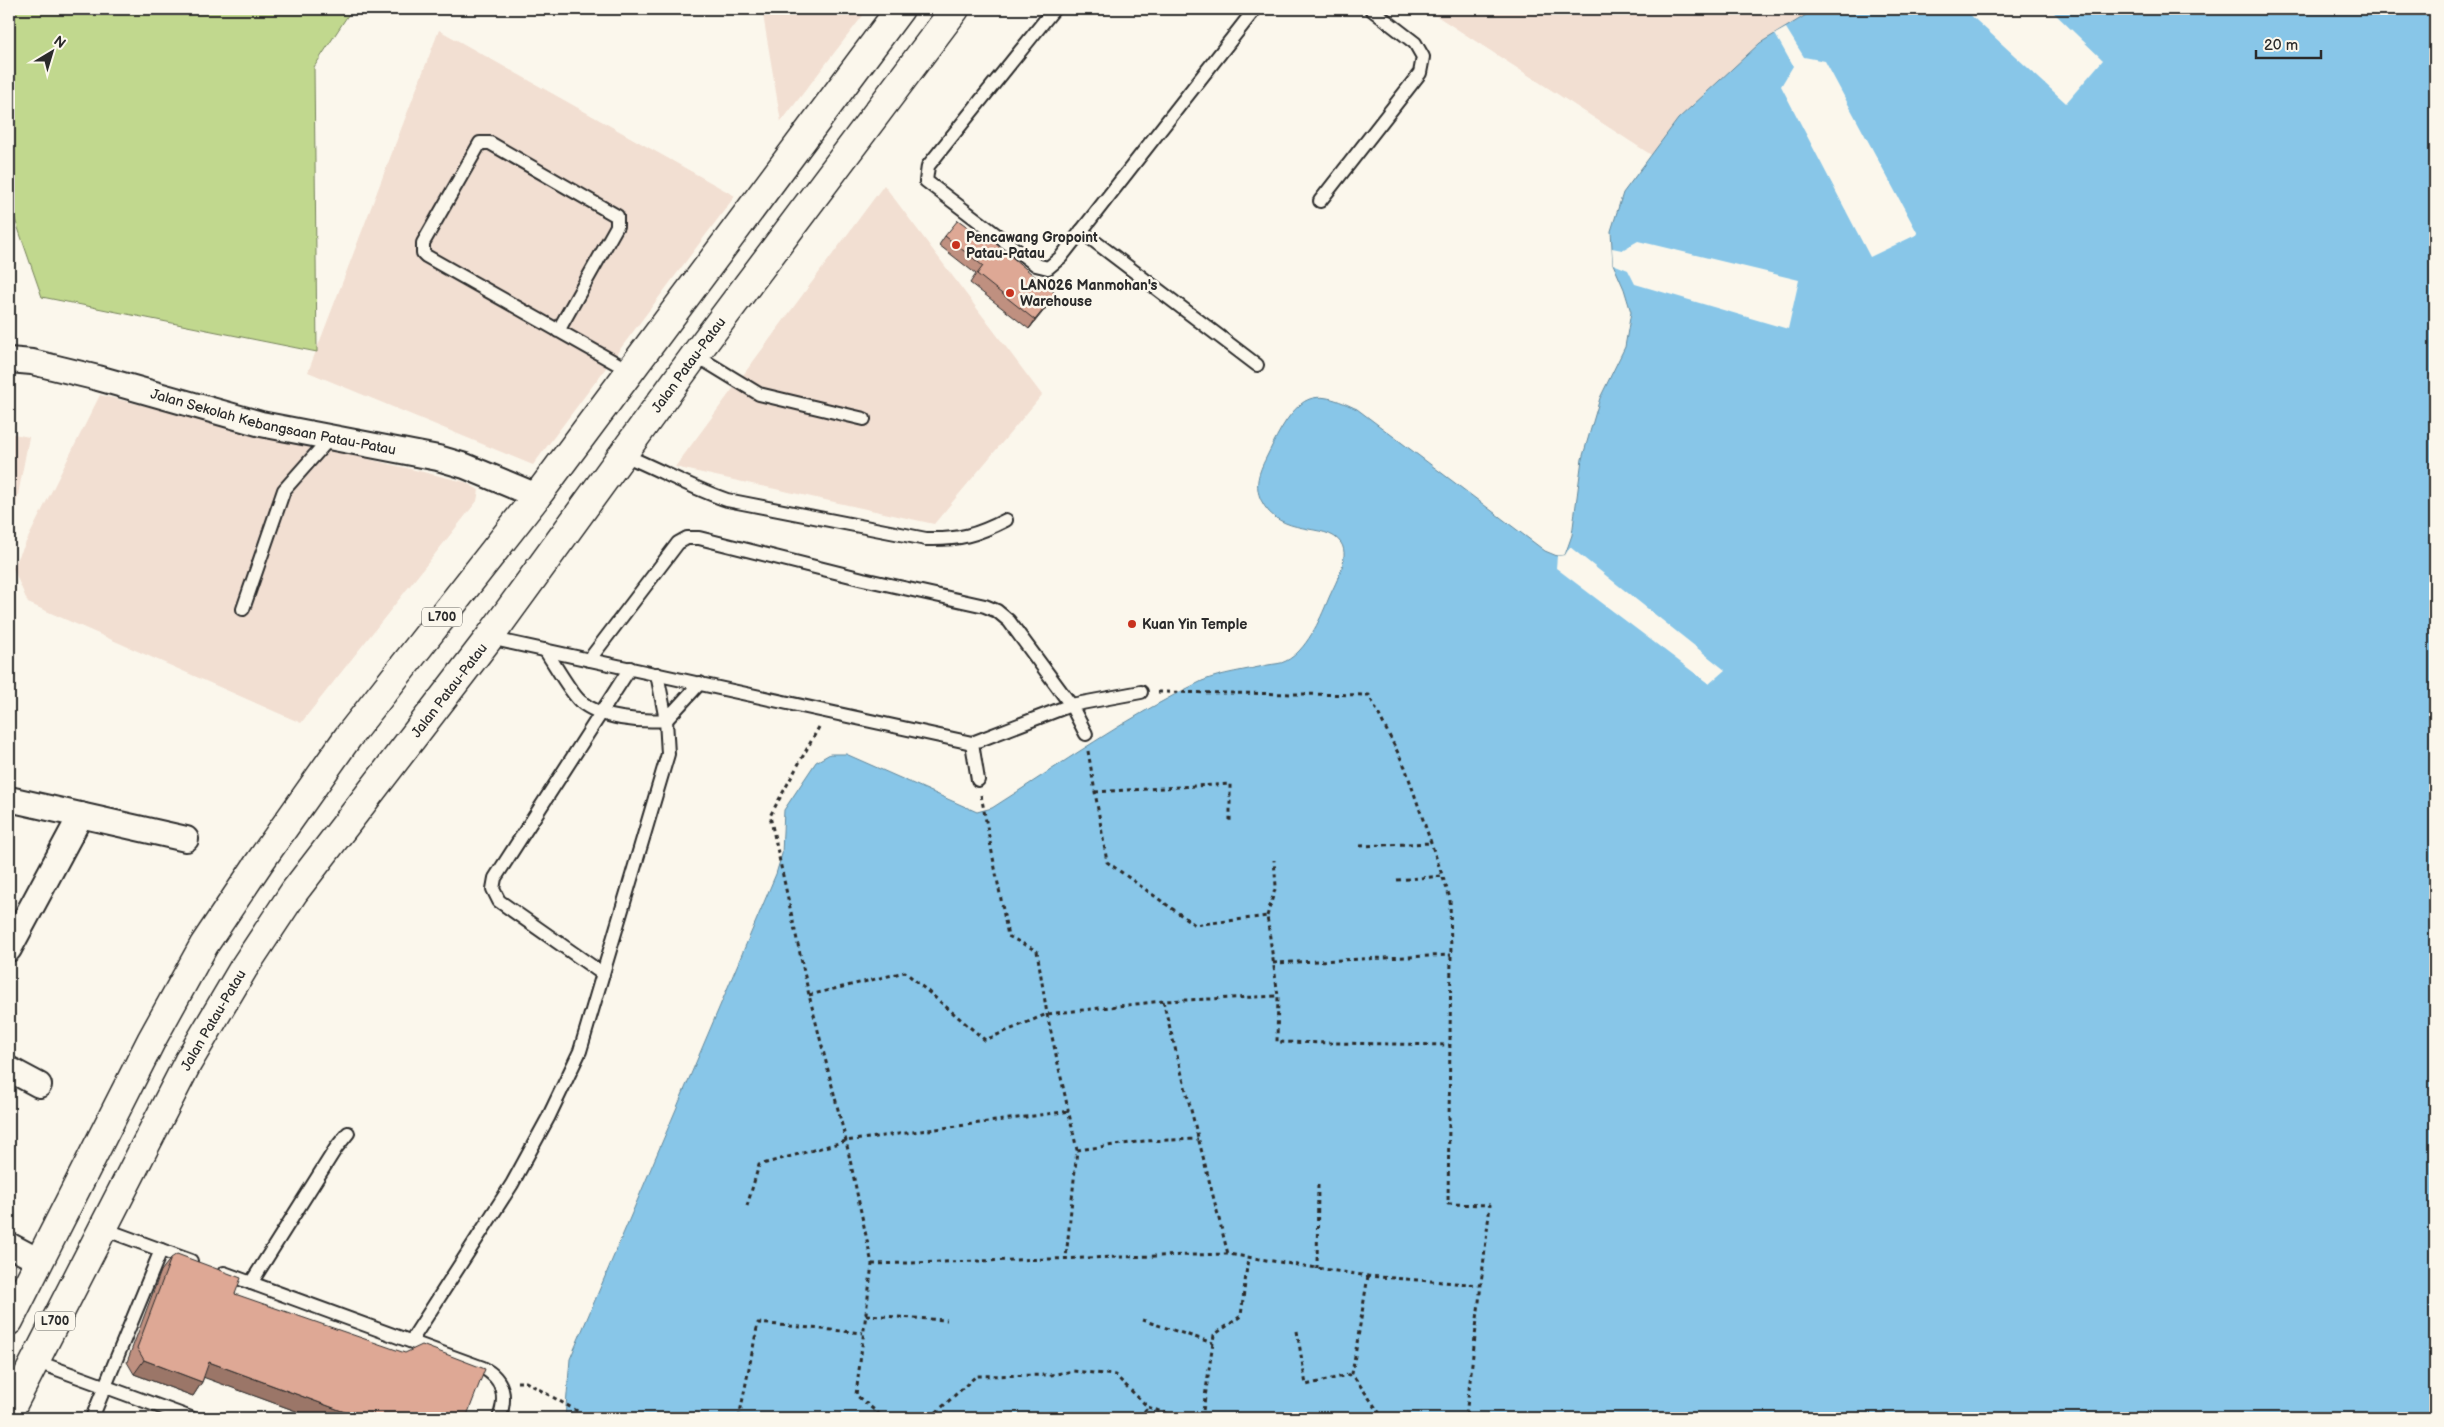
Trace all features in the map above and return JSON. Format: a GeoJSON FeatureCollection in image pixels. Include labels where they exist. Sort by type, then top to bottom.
{"type":"FeatureCollection","features":[{"type":"Feature","properties":{"kind":"main road","name":"L700"},"geometry":{"type":"LineString","coordinates":[[9,1321],[151,1041],[204,945],[259,863],[348,738],[537,496],[900,9]]}},
{"type":"Feature","properties":{"kind":"main road","name":"Jalan Patau-Patau"},"geometry":{"type":"LineString","coordinates":[[9,1412],[188,1062],[243,969],[294,892],[489,638],[695,355],[955,9]]}},
{"type":"Feature","properties":{"kind":"street","name":"Jalan Sekolah Kebangsaan Patau-Patau"},"geometry":{"type":"LineString","coordinates":[[9,360],[32,362],[261,424],[438,458],[472,469],[537,496]]}},
{"type":"Feature","properties":{"kind":"street"},"geometry":{"type":"LineString","coordinates":[[9,799],[186,839]]}},
{"type":"Feature","properties":{"kind":"street"},"geometry":{"type":"LineString","coordinates":[[9,948],[81,815]]}},
{"type":"Feature","properties":{"kind":"street"},"geometry":{"type":"LineString","coordinates":[[9,1069],[39,1085]]}},
{"type":"Feature","properties":{"kind":"street"},"geometry":{"type":"LineString","coordinates":[[9,1245],[39,1261]]}},
{"type":"Feature","properties":{"kind":"lane"},"geometry":{"type":"LineString","coordinates":[[1054,9],[928,166],[926,180],[1036,265],[1048,268],[1061,257],[1255,9]]}},
{"type":"Feature","properties":{"kind":"lane"},"geometry":{"type":"LineString","coordinates":[[1320,201],[1420,73],[1424,57],[1415,43],[1372,9]]}},
{"type":"Feature","properties":{"kind":"lane"},"geometry":{"type":"LineString","coordinates":[[558,331],[617,226],[617,216],[490,143],[480,143],[423,243],[423,253],[558,331],[630,371]]}},
{"type":"Feature","properties":{"kind":"lane"},"geometry":{"type":"LineString","coordinates":[[1081,231],[1257,365]]}},
{"type":"Feature","properties":{"kind":"lane"},"geometry":{"type":"LineString","coordinates":[[695,355],[759,394],[864,419]]}},
{"type":"Feature","properties":{"kind":"lane"},"geometry":{"type":"LineString","coordinates":[[242,609],[284,490],[330,438]]}},
{"type":"Feature","properties":{"kind":"lane"},"geometry":{"type":"LineString","coordinates":[[624,455],[672,475],[698,490],[727,500],[926,540],[952,540],[979,534],[1006,520]]}},
{"type":"Feature","properties":{"kind":"lane"},"geometry":{"type":"LineString","coordinates":[[589,660],[678,542],[687,538],[699,538],[863,579],[984,606],[997,611],[1009,621],[1071,705],[1086,734]]}},
{"type":"Feature","properties":{"kind":"lane"},"geometry":{"type":"LineString","coordinates":[[489,638],[972,743],[1071,705],[1141,692]]}},
{"type":"Feature","properties":{"kind":"lane"},"geometry":{"type":"LineString","coordinates":[[546,650],[580,701],[601,713],[646,721],[666,720],[700,684]]}},
{"type":"Feature","properties":{"kind":"lane"},"geometry":{"type":"LineString","coordinates":[[603,974],[499,901],[493,889],[495,878],[630,668]]}},
{"type":"Feature","properties":{"kind":"lane"},"geometry":{"type":"LineString","coordinates":[[411,1341],[512,1184],[548,1118],[580,1051],[668,754],[666,720],[657,674]]}},
{"type":"Feature","properties":{"kind":"lane"},"geometry":{"type":"LineString","coordinates":[[972,743],[978,780]]}},
{"type":"Feature","properties":{"kind":"lane"},"geometry":{"type":"LineString","coordinates":[[251,1283],[336,1148],[348,1133]]}},
{"type":"Feature","properties":{"kind":"lane"},"geometry":{"type":"LineString","coordinates":[[104,1229],[492,1372],[499,1380],[504,1400],[500,1418]]}},
{"type":"Feature","properties":{"kind":"lane"},"geometry":{"type":"LineString","coordinates":[[92,1418],[161,1250]]}},
{"type":"Feature","properties":{"kind":"lane"},"geometry":{"type":"LineString","coordinates":[[35,1361],[191,1418]]}},
{"type":"Feature","properties":{"kind":"path"},"geometry":{"type":"LineString","coordinates":[[1141,692],[1369,695],[1405,767],[1450,898],[1448,1204],[1490,1205],[1466,1416],[1460,1418]]}},
{"type":"Feature","properties":{"kind":"path"},"geometry":{"type":"LineString","coordinates":[[828,711],[770,816],[809,995],[846,1141],[872,1264],[856,1395],[884,1418]]}},
{"type":"Feature","properties":{"kind":"path"},"geometry":{"type":"LineString","coordinates":[[1086,734],[1107,862],[1195,925],[1267,916]]}},
{"type":"Feature","properties":{"kind":"path"},"geometry":{"type":"LineString","coordinates":[[978,780],[1008,936],[1037,951],[1047,1014],[1077,1150],[1066,1258]]}},
{"type":"Feature","properties":{"kind":"path"},"geometry":{"type":"LineString","coordinates":[[1095,792],[1230,784],[1230,823]]}},
{"type":"Feature","properties":{"kind":"path"},"geometry":{"type":"LineString","coordinates":[[1360,846],[1431,843]]}},
{"type":"Feature","properties":{"kind":"path"},"geometry":{"type":"LineString","coordinates":[[1274,860],[1276,886],[1267,916],[1278,996],[1277,1042],[1449,1045]]}},
{"type":"Feature","properties":{"kind":"path"},"geometry":{"type":"LineString","coordinates":[[1397,880],[1442,876]]}},
{"type":"Feature","properties":{"kind":"path"},"geometry":{"type":"LineString","coordinates":[[1273,963],[1451,955]]}},
{"type":"Feature","properties":{"kind":"path"},"geometry":{"type":"LineString","coordinates":[[809,995],[904,972],[986,1040],[1047,1014],[1163,1001],[1278,996]]}},
{"type":"Feature","properties":{"kind":"path"},"geometry":{"type":"LineString","coordinates":[[1163,1001],[1228,1254]]}},
{"type":"Feature","properties":{"kind":"path"},"geometry":{"type":"LineString","coordinates":[[747,1206],[759,1165],[846,1141],[1070,1112]]}},
{"type":"Feature","properties":{"kind":"path"},"geometry":{"type":"LineString","coordinates":[[1077,1150],[1145,1140],[1198,1138]]}},
{"type":"Feature","properties":{"kind":"path"},"geometry":{"type":"LineString","coordinates":[[1318,1184],[1318,1269]]}},
{"type":"Feature","properties":{"kind":"path"},"geometry":{"type":"LineString","coordinates":[[872,1264],[1228,1254],[1368,1276],[1480,1285]]}},
{"type":"Feature","properties":{"kind":"path"},"geometry":{"type":"LineString","coordinates":[[1202,1418],[1214,1334],[1242,1316],[1248,1258]]}},
{"type":"Feature","properties":{"kind":"path"},"geometry":{"type":"LineString","coordinates":[[1368,1276],[1352,1374],[1383,1418]]}},
{"type":"Feature","properties":{"kind":"path"},"geometry":{"type":"LineString","coordinates":[[866,1316],[947,1320]]}},
{"type":"Feature","properties":{"kind":"path"},"geometry":{"type":"LineString","coordinates":[[1142,1320],[1213,1343]]}},
{"type":"Feature","properties":{"kind":"path"},"geometry":{"type":"LineString","coordinates":[[739,1418],[758,1323],[863,1333]]}},
{"type":"Feature","properties":{"kind":"path"},"geometry":{"type":"LineString","coordinates":[[1297,1331],[1306,1386],[1352,1374]]}},
{"type":"Feature","properties":{"kind":"path"},"geometry":{"type":"LineString","coordinates":[[930,1418],[976,1376],[1051,1375],[1074,1371],[1115,1375],[1148,1407],[1179,1418]]}},
{"type":"Feature","properties":{"kind":"path"},"geometry":{"type":"LineString","coordinates":[[499,1380],[526,1382],[586,1416],[597,1418]]}},
{"type":"Feature","properties":{"kind":"path"},"geometry":{"type":"LineString","coordinates":[[1139,1418],[1148,1407]]}},
{"type":"Feature","properties":{"kind":"path"},"geometry":{"type":"LineString","coordinates":[[869,1418],[874,1411]]}},
{"type":"Feature","properties":{"kind":"shaded area"},"geometry":{"type":"Polygon","coordinates":[[[762,9],[868,9],[781,122],[762,9]]]}},
{"type":"Feature","properties":{"kind":"shaded area"},"geometry":{"type":"Polygon","coordinates":[[[1426,9],[1806,9],[1816,40],[1656,158],[1426,9]]]}},
{"type":"Feature","properties":{"kind":"shaded area"},"geometry":{"type":"Polygon","coordinates":[[[439,30],[735,196],[533,465],[308,372],[439,30]]]}},
{"type":"Feature","properties":{"kind":"shaded area"},"geometry":{"type":"Polygon","coordinates":[[[884,185],[1042,395],[934,524],[675,467],[884,185]]]}},
{"type":"Feature","properties":{"kind":"shaded area"},"geometry":{"type":"Polygon","coordinates":[[[100,395],[465,482],[479,490],[477,501],[301,723],[28,603],[13,568],[100,395]]]}},
{"type":"Feature","properties":{"kind":"shaded area"},"geometry":{"type":"Polygon","coordinates":[[[9,433],[29,437],[9,542],[9,433]]]}},
{"type":"Feature","properties":{"kind":"green space"},"geometry":{"type":"Polygon","coordinates":[[[9,9],[352,9],[314,67],[317,352],[42,297],[9,202],[9,9]]]}},
{"type":"Feature","properties":{"kind":"water"},"geometry":{"type":"Polygon","coordinates":[[[1816,9],[2435,9],[2435,1418],[565,1418],[570,1359],[776,874],[782,854],[784,810],[816,762],[830,754],[846,754],[977,812],[992,808],[1121,725],[1202,681],[1226,674],[1282,663],[1293,656],[1306,643],[1321,617],[1343,564],[1344,549],[1334,536],[1279,520],[1269,512],[1261,500],[1258,484],[1259,473],[1263,463],[1285,422],[1301,404],[1314,398],[1329,398],[1357,409],[1545,551],[1557,556],[1565,555],[1572,535],[1582,459],[1600,398],[1625,347],[1631,312],[1624,289],[1613,264],[1611,231],[1623,193],[1678,119],[1760,43],[1816,9]]]}},
{"type":"Feature","properties":{"kind":"pier"},"geometry":{"type":"Polygon","coordinates":[[[1964,9],[2050,9],[2103,60],[2066,103],[1964,9]]]}},
{"type":"Feature","properties":{"kind":"pier"},"geometry":{"type":"Polygon","coordinates":[[[1786,28],[1804,57],[1825,61],[1918,234],[1870,257],[1781,86],[1793,66],[1775,34],[1786,28]]]}},
{"type":"Feature","properties":{"kind":"pier"},"geometry":{"type":"Polygon","coordinates":[[[1638,241],[1799,280],[1788,329],[1635,284],[1628,270],[1613,264],[1612,248],[1622,250],[1638,241]]]}},
{"type":"Feature","properties":{"kind":"pier"},"geometry":{"type":"Polygon","coordinates":[[[1570,547],[1725,670],[1709,684],[1556,568],[1557,556],[1565,555],[1570,547]]]}},
{"type":"Feature","properties":{"kind":"building"},"geometry":{"type":"Polygon","coordinates":[[[958,220],[980,236],[983,233],[1056,294],[1035,320],[977,274],[983,266],[945,236],[958,220]]]}},
{"type":"Feature","properties":{"kind":"building"},"geometry":{"type":"Polygon","coordinates":[[[177,1254],[241,1278],[235,1294],[405,1353],[422,1345],[485,1369],[466,1418],[361,1418],[209,1362],[202,1382],[144,1360],[137,1348],[171,1258],[177,1254]]]}},
{"type":"Feature","properties":{"kind":"place","name":"Pencawang Gropoint Patau-Patau"},"geometry":{"type":"Point","coordinates":[956,245]}},
{"type":"Feature","properties":{"kind":"place","name":"LAN026 Manmohan's Warehouse"},"geometry":{"type":"Point","coordinates":[1010,293]}},
{"type":"Feature","properties":{"kind":"place","name":"Kuan Yin Temple"},"geometry":{"type":"Point","coordinates":[1132,624]}}]}
